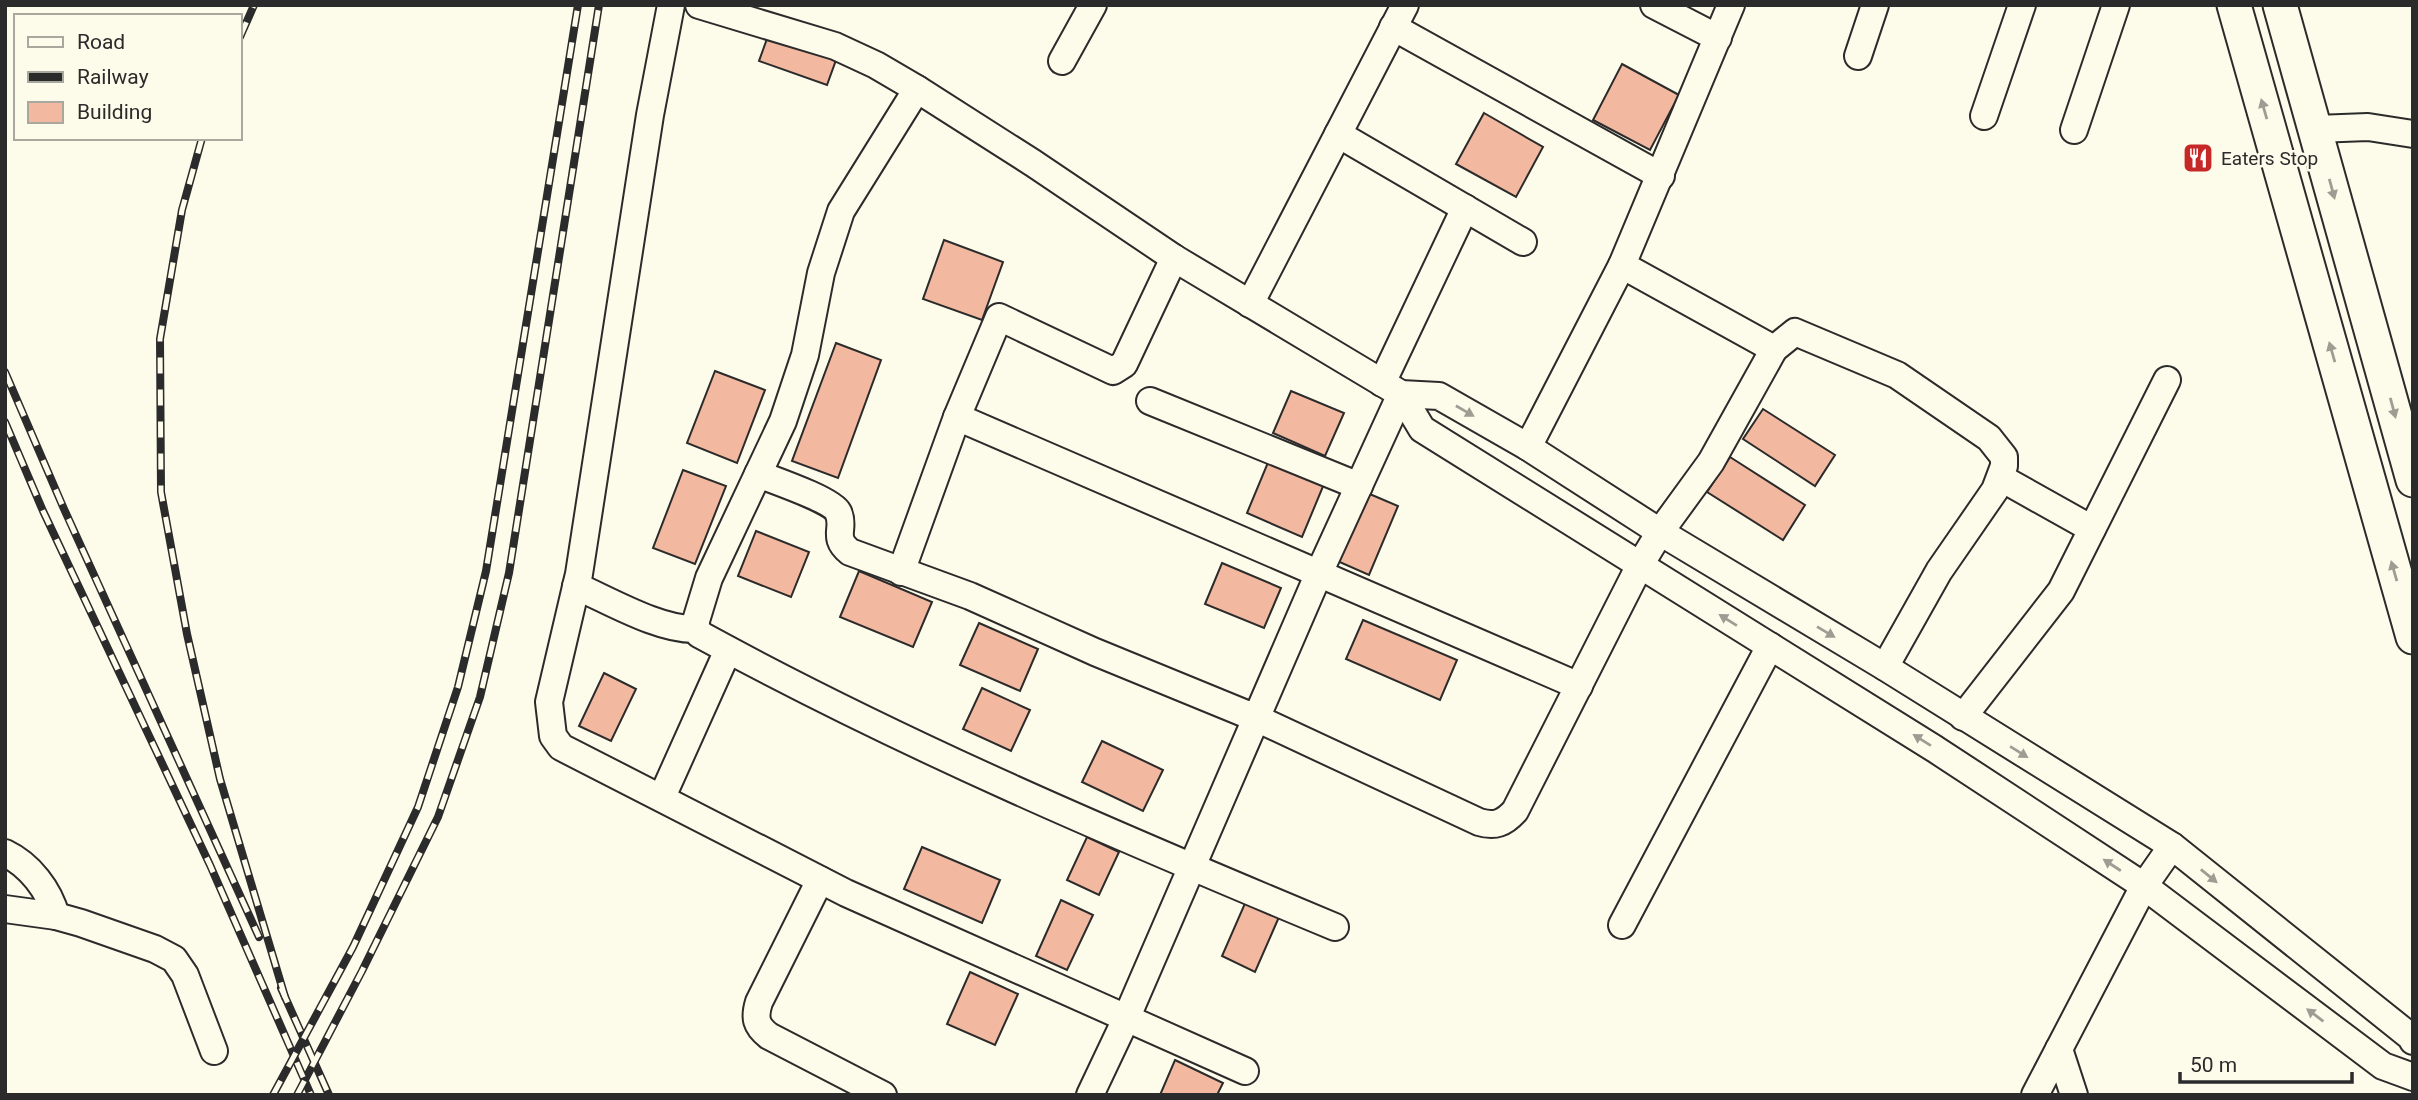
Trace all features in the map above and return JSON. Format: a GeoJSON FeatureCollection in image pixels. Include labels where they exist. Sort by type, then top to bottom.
{"type":"FeatureCollection","features":[{"type":"Feature","properties":{"kind":"main road"},"geometry":{"type":"LineString","coordinates":[[2234,5],[2413,636]]}},
{"type":"Feature","properties":{"kind":"main road"},"geometry":{"type":"LineString","coordinates":[[2280,5],[2412,476]]}},
{"type":"Feature","properties":{"kind":"street"},"geometry":{"type":"LineString","coordinates":[[671,5],[648,129],[576,586],[549,702],[553,736],[561,747],[820,880],[1245,1071]]}},
{"type":"Feature","properties":{"kind":"street"},"geometry":{"type":"LineString","coordinates":[[699,5],[835,46],[876,65],[1174,258],[1392,388],[1440,396],[1528,447],[1660,532],[1885,667],[2172,846],[2413,1041]]}},
{"type":"Feature","properties":{"kind":"street"},"geometry":{"type":"LineString","coordinates":[[1062,61],[1093,5]]}},
{"type":"Feature","properties":{"kind":"street"},"geometry":{"type":"LineString","coordinates":[[1654,5],[1718,38]]}},
{"type":"Feature","properties":{"kind":"street"},"geometry":{"type":"LineString","coordinates":[[1528,447],[1622,265],[1731,5]]}},
{"type":"Feature","properties":{"kind":"street"},"geometry":{"type":"LineString","coordinates":[[1858,56],[1875,5]]}},
{"type":"Feature","properties":{"kind":"street"},"geometry":{"type":"LineString","coordinates":[[1984,116],[2022,5]]}},
{"type":"Feature","properties":{"kind":"street"},"geometry":{"type":"LineString","coordinates":[[2074,130],[2116,5]]}},
{"type":"Feature","properties":{"kind":"street"},"geometry":{"type":"LineString","coordinates":[[1250,304],[1399,16],[1661,176]]}},
{"type":"Feature","properties":{"kind":"street"},"geometry":{"type":"LineString","coordinates":[[916,89],[841,211],[821,273],[805,355],[783,421],[709,578],[695,624],[699,634],[914,744],[1191,867],[1335,927]]}},
{"type":"Feature","properties":{"kind":"street"},"geometry":{"type":"LineString","coordinates":[[2316,129],[2368,127],[2413,134]]}},
{"type":"Feature","properties":{"kind":"street"},"geometry":{"type":"LineString","coordinates":[[1338,134],[1523,242]]}},
{"type":"Feature","properties":{"kind":"street"},"geometry":{"type":"LineString","coordinates":[[1090,1095],[1126,1019],[1359,486],[1392,388],[1465,208]]}},
{"type":"Feature","properties":{"kind":"street"},"geometry":{"type":"LineString","coordinates":[[901,572],[957,417],[999,317],[1114,371],[1124,364],[1174,258]]}},
{"type":"Feature","properties":{"kind":"street"},"geometry":{"type":"LineString","coordinates":[[1622,265],[1774,349]]}},
{"type":"Feature","properties":{"kind":"street"},"geometry":{"type":"LineString","coordinates":[[758,474],[836,508],[840,515],[839,536],[842,546],[850,552],[970,596],[1095,652],[1256,718],[1489,825],[1505,821],[1515,811],[1640,565],[1660,532],[1711,462],[1774,349],[1795,332],[1897,375],[1989,438],[2004,457],[2001,478],[1995,490],[1938,571],[1885,667]]}},
{"type":"Feature","properties":{"kind":"street"},"geometry":{"type":"LineString","coordinates":[[1963,717],[2061,591],[2168,380]]}},
{"type":"Feature","properties":{"kind":"street"},"geometry":{"type":"LineString","coordinates":[[1392,388],[1422,429],[1935,748],[2144,886],[2383,1066],[2413,1077]]}},
{"type":"Feature","properties":{"kind":"street"},"geometry":{"type":"LineString","coordinates":[[1150,401],[1359,486]]}},
{"type":"Feature","properties":{"kind":"street"},"geometry":{"type":"LineString","coordinates":[[957,417],[1579,686]]}},
{"type":"Feature","properties":{"kind":"street"},"geometry":{"type":"LineString","coordinates":[[2001,478],[2092,529]]}},
{"type":"Feature","properties":{"kind":"street"},"geometry":{"type":"LineString","coordinates":[[576,586],[660,624],[683,630],[697,629]]}},
{"type":"Feature","properties":{"kind":"street"},"geometry":{"type":"LineString","coordinates":[[1622,925],[1770,646]]}},
{"type":"Feature","properties":{"kind":"street"},"geometry":{"type":"LineString","coordinates":[[662,797],[728,650]]}},
{"type":"Feature","properties":{"kind":"street"},"geometry":{"type":"LineString","coordinates":[[2035,1095],[2144,886],[2172,846]]}},
{"type":"Feature","properties":{"kind":"street"},"geometry":{"type":"LineString","coordinates":[[5,853],[16,858],[44,887],[56,916]]}},
{"type":"Feature","properties":{"kind":"street"},"geometry":{"type":"LineString","coordinates":[[820,880],[759,1002],[756,1021],[769,1036],[883,1095]]}},
{"type":"Feature","properties":{"kind":"street"},"geometry":{"type":"LineString","coordinates":[[5,909],[56,916],[155,948],[174,960],[185,975],[214,1051]]}},
{"type":"Feature","properties":{"kind":"street"},"geometry":{"type":"LineString","coordinates":[[2059,1049],[2074,1095]]}},
{"type":"Feature","properties":{"kind":"building"},"geometry":{"type":"Polygon","coordinates":[[[768,36],[836,60],[827,85],[759,61],[768,36]]]}},
{"type":"Feature","properties":{"kind":"building"},"geometry":{"type":"Polygon","coordinates":[[[1622,64],[1679,95],[1650,150],[1593,120],[1622,64]]]}},
{"type":"Feature","properties":{"kind":"building"},"geometry":{"type":"Polygon","coordinates":[[[1484,113],[1543,147],[1516,197],[1456,164],[1484,113]]]}},
{"type":"Feature","properties":{"kind":"building"},"geometry":{"type":"Polygon","coordinates":[[[944,240],[1003,262],[982,320],[923,299],[944,240]]]}},
{"type":"Feature","properties":{"kind":"building"},"geometry":{"type":"Polygon","coordinates":[[[836,343],[881,360],[838,478],[792,461],[836,343]]]}},
{"type":"Feature","properties":{"kind":"building"},"geometry":{"type":"Polygon","coordinates":[[[715,371],[765,390],[737,463],[687,443],[715,371]]]}},
{"type":"Feature","properties":{"kind":"building"},"geometry":{"type":"Polygon","coordinates":[[[1291,391],[1344,413],[1325,456],[1273,433],[1291,391]]]}},
{"type":"Feature","properties":{"kind":"building"},"geometry":{"type":"Polygon","coordinates":[[[1763,409],[1835,455],[1815,486],[1743,439],[1763,409]]]}},
{"type":"Feature","properties":{"kind":"building"},"geometry":{"type":"Polygon","coordinates":[[[1730,457],[1805,505],[1783,540],[1707,492],[1730,457]]]}},
{"type":"Feature","properties":{"kind":"building"},"geometry":{"type":"Polygon","coordinates":[[[1269,460],[1324,484],[1302,537],[1247,513],[1269,460]]]}},
{"type":"Feature","properties":{"kind":"building"},"geometry":{"type":"Polygon","coordinates":[[[683,470],[726,486],[695,564],[653,548],[683,470]]]}},
{"type":"Feature","properties":{"kind":"building"},"geometry":{"type":"Polygon","coordinates":[[[1365,492],[1398,506],[1369,575],[1335,560],[1365,492]]]}},
{"type":"Feature","properties":{"kind":"building"},"geometry":{"type":"Polygon","coordinates":[[[756,531],[809,552],[791,597],[738,576],[756,531]]]}},
{"type":"Feature","properties":{"kind":"building"},"geometry":{"type":"Polygon","coordinates":[[[1222,563],[1281,588],[1264,628],[1205,604],[1222,563]]]}},
{"type":"Feature","properties":{"kind":"building"},"geometry":{"type":"Polygon","coordinates":[[[859,571],[932,602],[913,647],[840,617],[859,571]]]}},
{"type":"Feature","properties":{"kind":"building"},"geometry":{"type":"Polygon","coordinates":[[[1363,620],[1457,660],[1440,700],[1346,659],[1363,620]]]}},
{"type":"Feature","properties":{"kind":"building"},"geometry":{"type":"Polygon","coordinates":[[[979,623],[1038,649],[1020,691],[960,665],[979,623]]]}},
{"type":"Feature","properties":{"kind":"building"},"geometry":{"type":"Polygon","coordinates":[[[604,673],[636,689],[611,741],[579,726],[604,673]]]}},
{"type":"Feature","properties":{"kind":"building"},"geometry":{"type":"Polygon","coordinates":[[[982,688],[1030,710],[1011,751],[963,729],[982,688]]]}},
{"type":"Feature","properties":{"kind":"building"},"geometry":{"type":"Polygon","coordinates":[[[1102,741],[1163,770],[1143,811],[1082,782],[1102,741]]]}},
{"type":"Feature","properties":{"kind":"building"},"geometry":{"type":"Polygon","coordinates":[[[1087,837],[1119,852],[1099,895],[1067,880],[1087,837]]]}},
{"type":"Feature","properties":{"kind":"building"},"geometry":{"type":"Polygon","coordinates":[[[922,847],[1000,880],[982,923],[904,889],[922,847]]]}},
{"type":"Feature","properties":{"kind":"building"},"geometry":{"type":"Polygon","coordinates":[[[1061,900],[1093,915],[1067,970],[1036,956],[1061,900]]]}},
{"type":"Feature","properties":{"kind":"building"},"geometry":{"type":"Polygon","coordinates":[[[1246,901],[1279,917],[1255,972],[1222,956],[1246,901]]]}},
{"type":"Feature","properties":{"kind":"building"},"geometry":{"type":"Polygon","coordinates":[[[970,972],[1018,994],[995,1045],[947,1024],[970,972]]]}},
{"type":"Feature","properties":{"kind":"building"},"geometry":{"type":"Polygon","coordinates":[[[1175,1060],[1223,1083],[1217,1095],[1160,1095],[1175,1060]]]}},
{"type":"Feature","properties":{"kind":"railway"},"geometry":{"type":"LineString","coordinates":[[242,32],[254,5]]}},
{"type":"Feature","properties":{"kind":"railway"},"geometry":{"type":"LineString","coordinates":[[273,1095],[353,947],[418,807],[458,687],[486,571],[578,5]]}},
{"type":"Feature","properties":{"kind":"railway"},"geometry":{"type":"LineString","coordinates":[[297,1095],[438,817],[480,697],[509,573],[599,5]]}},
{"type":"Feature","properties":{"kind":"railway"},"geometry":{"type":"LineString","coordinates":[[201,140],[182,210],[160,339],[161,492],[187,634],[220,779],[285,997]]}},
{"type":"Feature","properties":{"kind":"railway"},"geometry":{"type":"LineString","coordinates":[[5,372],[64,509],[259,937]]}},
{"type":"Feature","properties":{"kind":"railway"},"geometry":{"type":"LineString","coordinates":[[5,422],[43,511],[210,865],[311,1095]]}},
{"type":"Feature","properties":{"kind":"railway"},"geometry":{"type":"LineString","coordinates":[[281,988],[329,1095]]}},
{"type":"Feature","properties":{"kind":"place","name":"Eaters Stop"},"geometry":{"type":"Point","coordinates":[2198,158]}}]}
